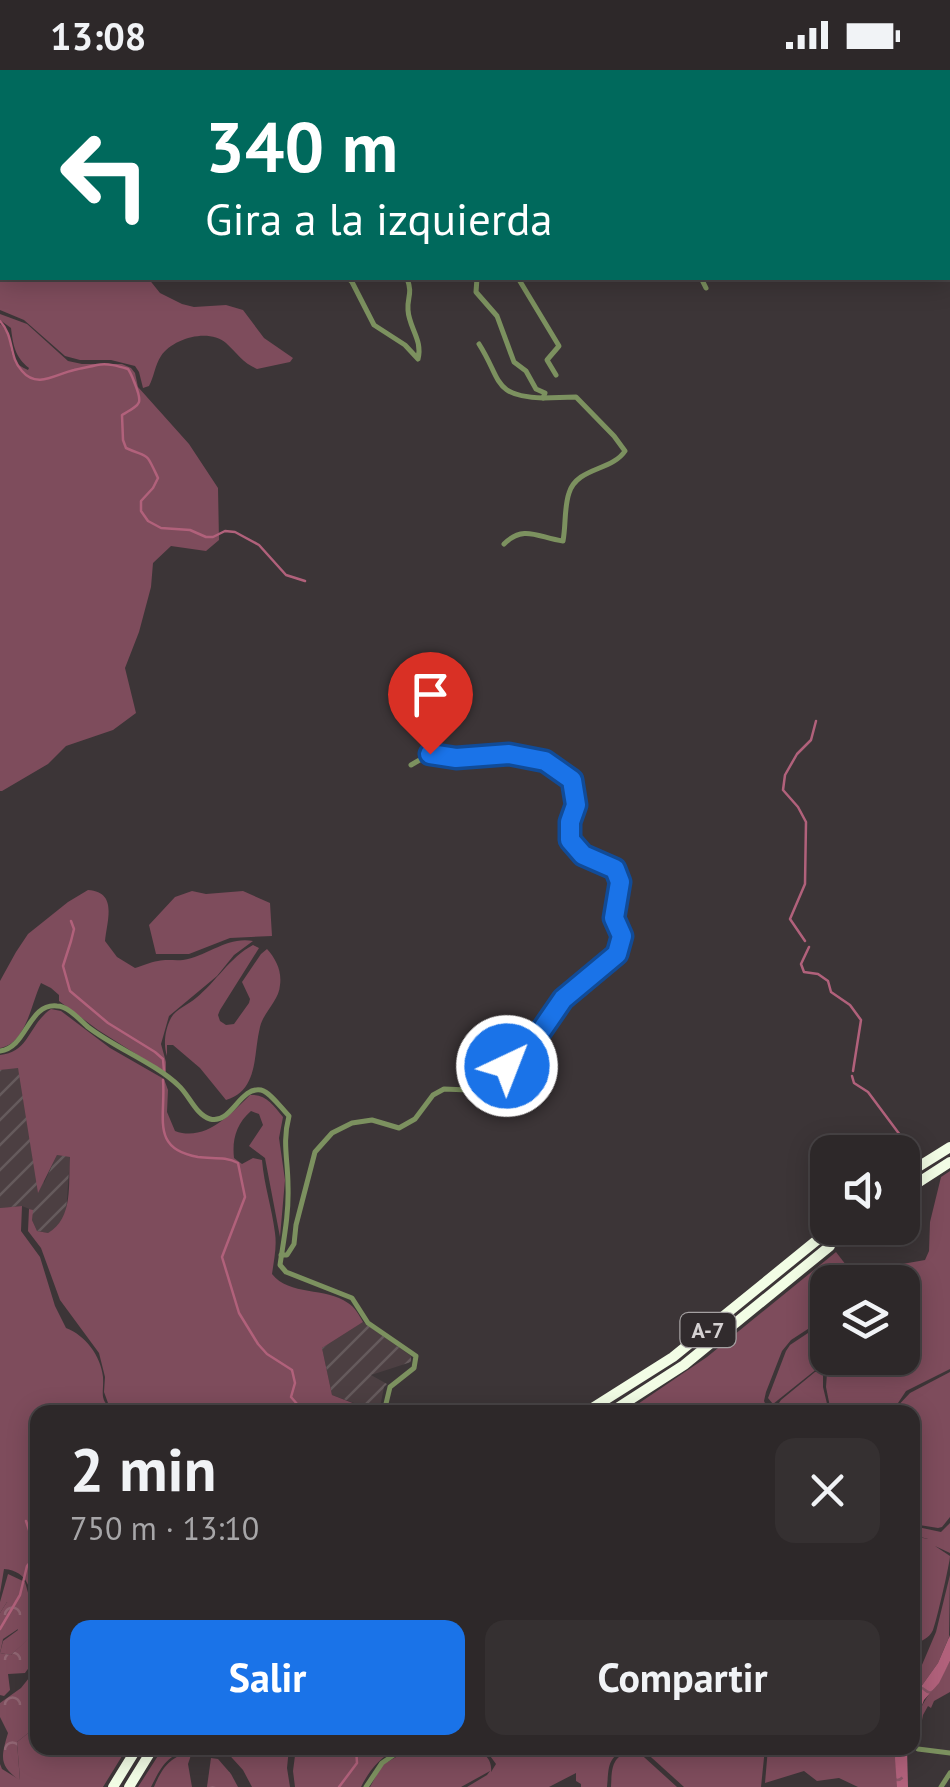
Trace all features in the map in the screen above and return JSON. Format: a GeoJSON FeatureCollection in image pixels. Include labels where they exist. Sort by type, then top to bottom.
{"type":"FeatureCollection","features":[{"type":"Feature","properties":{"kind":"highway"},"geometry":{"type":"LineString","coordinates":[[920,1166],[950,1147]]}},
{"type":"Feature","properties":{"kind":"highway"},"geometry":{"type":"LineString","coordinates":[[920,1181],[950,1162]]}},
{"type":"Feature","properties":{"kind":"highway","name":"A-7"},"geometry":{"type":"LineString","coordinates":[[598,1405],[688,1345],[812,1245]]}},
{"type":"Feature","properties":{"kind":"highway","name":"A-7"},"geometry":{"type":"LineString","coordinates":[[622,1405],[684,1365],[832,1245]]}},
{"type":"Feature","properties":{"kind":"highway"},"geometry":{"type":"LineString","coordinates":[[114,1787],[133,1755]]}},
{"type":"Feature","properties":{"kind":"highway"},"geometry":{"type":"LineString","coordinates":[[129,1787],[149,1755]]}},
{"type":"Feature","properties":{"kind":"street"},"geometry":{"type":"LineString","coordinates":[[783,70],[794,70]]}},
{"type":"Feature","properties":{"kind":"street"},"geometry":{"type":"LineString","coordinates":[[350,280],[374,325],[405,344],[418,359],[413,322],[408,314],[412,291],[408,280]]}},
{"type":"Feature","properties":{"kind":"street"},"geometry":{"type":"LineString","coordinates":[[477,280],[476,292],[497,316],[514,362],[526,371],[536,388],[546,393],[543,398]]}},
{"type":"Feature","properties":{"kind":"street"},"geometry":{"type":"LineString","coordinates":[[519,280],[560,346],[547,360],[556,375]]}},
{"type":"Feature","properties":{"kind":"street"},"geometry":{"type":"LineString","coordinates":[[701,280],[706,288]]}},
{"type":"Feature","properties":{"kind":"street"},"geometry":{"type":"LineString","coordinates":[[478,344],[506,391],[543,398],[576,397],[624,450],[618,461],[590,471],[572,485],[563,541],[523,532],[504,544]]}},
{"type":"Feature","properties":{"kind":"street"},"geometry":{"type":"LineString","coordinates":[[281,1256],[287,1255],[294,1244],[315,1152],[332,1134],[352,1123],[372,1120],[399,1128],[415,1120],[433,1095],[444,1089],[468,1090],[486,1082],[528,1050],[563,999],[617,954],[622,936],[614,918],[620,882],[615,869],[583,855],[570,840],[570,822],[576,805],[572,780],[545,761],[509,754],[456,758],[430,754],[411,764]]}},
{"type":"Feature","properties":{"kind":"street"},"geometry":{"type":"LineString","coordinates":[[0,1051],[19,1042],[35,1015],[58,1005],[179,1086],[204,1117],[222,1118],[250,1092],[264,1091],[289,1116],[284,1136],[288,1218],[280,1265],[286,1272],[352,1298],[368,1323],[416,1356],[414,1368],[390,1387],[386,1405]]}},
{"type":"Feature","properties":{"kind":"street"},"geometry":{"type":"LineString","coordinates":[[920,1748],[950,1753]]}},
{"type":"Feature","properties":{"kind":"street"},"geometry":{"type":"LineString","coordinates":[[366,1787],[382,1763],[394,1755]]}},
{"type":"Feature","properties":{"kind":"street"},"geometry":{"type":"LineString","coordinates":[[941,1787],[950,1773]]}},
{"type":"Feature","properties":{"kind":"shaded area"},"geometry":{"type":"Polygon","coordinates":[[[18,1067],[44,1183],[57,1155],[70,1156],[66,1213],[58,1227],[48,1233],[37,1231],[32,1210],[22,1206],[0,1208],[0,1070],[18,1067]]]}},
{"type":"Feature","properties":{"kind":"shaded area"},"geometry":{"type":"Polygon","coordinates":[[[363,1322],[411,1356],[411,1362],[371,1375],[387,1384],[380,1405],[360,1405],[332,1395],[322,1348],[363,1322]]]}},
{"type":"Feature","properties":{"kind":"green space"},"geometry":{"type":"Polygon","coordinates":[[[0,280],[150,280],[160,293],[182,304],[226,305],[243,310],[264,338],[293,358],[257,369],[219,339],[192,337],[167,350],[149,386],[143,388],[135,366],[65,356],[24,320],[0,310],[0,280]]]}},
{"type":"Feature","properties":{"kind":"green space"},"geometry":{"type":"Polygon","coordinates":[[[0,314],[27,324],[68,361],[131,368],[138,387],[189,444],[218,488],[219,540],[206,551],[171,546],[153,563],[139,632],[125,668],[136,713],[113,730],[66,746],[48,764],[2,791],[0,324],[8,335],[15,360],[29,368],[18,355],[11,328],[0,320],[0,314]]]}},
{"type":"Feature","properties":{"kind":"green space"},"geometry":{"type":"Polygon","coordinates":[[[88,890],[107,901],[105,941],[117,957],[135,968],[192,958],[235,941],[253,941],[169,1016],[161,1044],[166,1073],[98,1030],[41,983],[22,1031],[9,1045],[0,1048],[0,981],[16,952],[28,934],[88,890]]]}},
{"type":"Feature","properties":{"kind":"green space"},"geometry":{"type":"Polygon","coordinates":[[[192,891],[243,891],[270,903],[272,936],[230,938],[189,954],[156,954],[149,925],[175,897],[192,891]]]}},
{"type":"Feature","properties":{"kind":"green space"},"geometry":{"type":"Polygon","coordinates":[[[253,945],[259,948],[220,1010],[220,1021],[234,1024],[249,1003],[242,982],[267,949],[279,970],[279,991],[260,1027],[249,1080],[237,1095],[226,1100],[200,1068],[173,1045],[167,1045],[167,1056],[166,1032],[176,1012],[253,945]]]}},
{"type":"Feature","properties":{"kind":"green space"},"geometry":{"type":"Polygon","coordinates":[[[51,1009],[61,1011],[110,1048],[164,1079],[167,1112],[175,1131],[207,1130],[250,1095],[265,1098],[283,1117],[279,1138],[285,1180],[280,1237],[265,1158],[249,1146],[263,1125],[259,1114],[251,1111],[239,1127],[234,1158],[242,1164],[253,1158],[262,1160],[276,1238],[272,1274],[288,1286],[339,1298],[353,1307],[363,1322],[322,1348],[332,1395],[358,1405],[108,1403],[99,1353],[60,1300],[41,1248],[28,1231],[29,1209],[33,1210],[37,1231],[48,1233],[62,1218],[68,1199],[70,1157],[57,1155],[38,1193],[18,1068],[0,1070],[0,1055],[17,1049],[51,1009]]]}},
{"type":"Feature","properties":{"kind":"green space"},"geometry":{"type":"Polygon","coordinates":[[[950,1171],[950,1369],[906,1391],[896,1405],[830,1405],[827,1375],[920,1375],[920,1265],[897,1265],[925,1260],[941,1177],[950,1171]]]}},
{"type":"Feature","properties":{"kind":"green space"},"geometry":{"type":"Polygon","coordinates":[[[22,1206],[21,1231],[40,1257],[66,1328],[86,1341],[95,1354],[102,1369],[108,1405],[30,1405],[30,1591],[24,1578],[4,1569],[0,1593],[0,1208],[22,1206]]]}},
{"type":"Feature","properties":{"kind":"green space"},"geometry":{"type":"Polygon","coordinates":[[[836,1252],[846,1265],[820,1265],[836,1252]]]}},
{"type":"Feature","properties":{"kind":"green space"},"geometry":{"type":"Polygon","coordinates":[[[810,1273],[810,1328],[782,1351],[766,1392],[766,1405],[636,1405],[707,1357],[810,1273]]]}},
{"type":"Feature","properties":{"kind":"green space"},"geometry":{"type":"Polygon","coordinates":[[[810,1332],[810,1374],[773,1404],[768,1398],[790,1345],[810,1332]]]}},
{"type":"Feature","properties":{"kind":"green space"},"geometry":{"type":"Polygon","coordinates":[[[950,1372],[950,1517],[938,1528],[920,1525],[920,1405],[899,1405],[910,1393],[950,1372]]]}},
{"type":"Feature","properties":{"kind":"green space"},"geometry":{"type":"Polygon","coordinates":[[[811,1375],[823,1375],[827,1405],[778,1405],[811,1375]]]}},
{"type":"Feature","properties":{"kind":"green space"},"geometry":{"type":"Polygon","coordinates":[[[950,1523],[950,1553],[935,1546],[950,1556],[935,1625],[927,1638],[920,1641],[920,1537],[928,1539],[920,1537],[920,1528],[941,1532],[950,1523]]]}},
{"type":"Feature","properties":{"kind":"green space"},"geometry":{"type":"Polygon","coordinates":[[[8,1574],[25,1582],[30,1601],[30,1638],[11,1655],[0,1653],[3,1641],[18,1630],[7,1602],[0,1613],[8,1574]]]}},
{"type":"Feature","properties":{"kind":"green space"},"geometry":{"type":"Polygon","coordinates":[[[950,1575],[949,1637],[938,1663],[920,1688],[920,1670],[936,1632],[950,1575]]]}},
{"type":"Feature","properties":{"kind":"green space"},"geometry":{"type":"Polygon","coordinates":[[[7,1602],[22,1608],[26,1619],[3,1639],[0,1653],[0,1613],[7,1602]]]}},
{"type":"Feature","properties":{"kind":"green space"},"geometry":{"type":"Polygon","coordinates":[[[30,1637],[30,1665],[25,1673],[8,1674],[10,1690],[0,1695],[0,1653],[11,1655],[30,1637]]]}},
{"type":"Feature","properties":{"kind":"green space"},"geometry":{"type":"Polygon","coordinates":[[[950,1661],[950,1692],[934,1701],[931,1708],[928,1706],[920,1730],[920,1710],[950,1661]]]}},
{"type":"Feature","properties":{"kind":"green space"},"geometry":{"type":"Polygon","coordinates":[[[30,1677],[30,1732],[17,1742],[20,1781],[4,1761],[8,1733],[0,1717],[0,1703],[30,1677]]]}},
{"type":"Feature","properties":{"kind":"green space"},"geometry":{"type":"Polygon","coordinates":[[[30,1732],[30,1755],[123,1755],[103,1787],[0,1787],[0,1764],[20,1780],[17,1742],[30,1732]]]}},
{"type":"Feature","properties":{"kind":"green space"},"geometry":{"type":"Polygon","coordinates":[[[159,1755],[176,1755],[167,1761],[151,1787],[138,1787],[159,1755]]]}},
{"type":"Feature","properties":{"kind":"green space"},"geometry":{"type":"Polygon","coordinates":[[[191,1755],[188,1764],[192,1787],[154,1787],[160,1774],[178,1756],[191,1755]]]}},
{"type":"Feature","properties":{"kind":"green space"},"geometry":{"type":"Polygon","coordinates":[[[229,1755],[288,1755],[290,1787],[252,1787],[229,1755]]]}},
{"type":"Feature","properties":{"kind":"green space"},"geometry":{"type":"Polygon","coordinates":[[[295,1755],[386,1755],[361,1787],[295,1787],[295,1755]]]}},
{"type":"Feature","properties":{"kind":"green space"},"geometry":{"type":"Polygon","coordinates":[[[400,1755],[485,1755],[491,1772],[496,1764],[489,1755],[616,1755],[610,1764],[607,1787],[581,1787],[576,1773],[549,1787],[467,1787],[490,1771],[461,1787],[370,1787],[382,1765],[400,1755]]]}},
{"type":"Feature","properties":{"kind":"green space"},"geometry":{"type":"Polygon","coordinates":[[[621,1755],[642,1755],[677,1787],[611,1787],[615,1763],[621,1755]]]}},
{"type":"Feature","properties":{"kind":"green space"},"geometry":{"type":"Polygon","coordinates":[[[649,1755],[764,1755],[761,1787],[684,1787],[649,1755]]]}},
{"type":"Feature","properties":{"kind":"green space"},"geometry":{"type":"Polygon","coordinates":[[[767,1755],[897,1755],[897,1787],[858,1787],[839,1778],[817,1781],[804,1771],[765,1783],[767,1755]]]}},
{"type":"Feature","properties":{"kind":"green space"},"geometry":{"type":"Polygon","coordinates":[[[211,1758],[218,1759],[238,1787],[207,1787],[211,1758]]]}},
{"type":"Feature","properties":{"kind":"water"},"geometry":{"type":"Polygon","coordinates":[[[950,1635],[950,1661],[920,1710],[920,1688],[938,1663],[950,1635]]]}},
{"type":"Feature","properties":{"kind":"water"},"geometry":{"type":"Polygon","coordinates":[[[907,1755],[908,1787],[897,1787],[895,1758],[907,1755]]]}},
{"type":"Feature","properties":{"kind":"waterway"},"geometry":{"type":"LineString","coordinates":[[0,321],[18,365],[34,379],[101,364],[128,369],[139,400],[137,406],[122,415],[123,440],[126,448],[148,459],[158,478],[141,501],[141,511],[148,521],[161,528],[190,530],[206,537],[235,532],[259,545],[286,575],[305,581]]}},
{"type":"Feature","properties":{"kind":"waterway"},"geometry":{"type":"LineString","coordinates":[[805,941],[790,919],[805,884],[806,822],[783,790],[785,775],[811,740],[816,721]]}},
{"type":"Feature","properties":{"kind":"waterway"},"geometry":{"type":"LineString","coordinates":[[71,921],[74,929],[63,966],[70,991],[108,1023],[155,1052],[163,1059],[164,1071]]}},
{"type":"Feature","properties":{"kind":"waterway"},"geometry":{"type":"LineString","coordinates":[[809,947],[801,964],[804,972],[818,974],[828,981],[831,992],[850,1005],[861,1020],[853,1071]]}},
{"type":"Feature","properties":{"kind":"waterway"},"geometry":{"type":"LineString","coordinates":[[852,1076],[900,1135]]}},
{"type":"Feature","properties":{"kind":"waterway"},"geometry":{"type":"LineString","coordinates":[[163,1080],[164,1129],[173,1147],[198,1157],[238,1163],[245,1197],[222,1257],[239,1313],[258,1344],[292,1370],[295,1383],[291,1397],[298,1405]]}},
{"type":"Feature","properties":{"kind":"waterway"},"geometry":{"type":"LineString","coordinates":[[26,1521],[30,1533]]}},
{"type":"Feature","properties":{"kind":"waterway"},"geometry":{"type":"LineString","coordinates":[[0,1629],[20,1595],[30,1562]]}},
{"type":"Feature","properties":{"kind":"waterway"},"geometry":{"type":"LineString","coordinates":[[339,1787],[357,1763],[356,1755]]}},
{"type":"Feature","properties":{"kind":"route"},"geometry":{"type":"LineString","coordinates":[[430,754],[456,758],[509,754],[545,761],[572,780],[576,805],[570,822],[570,840],[583,855],[615,869],[620,882],[614,918],[622,936],[617,954],[563,999],[528,1050],[507,1066]]}}]}
